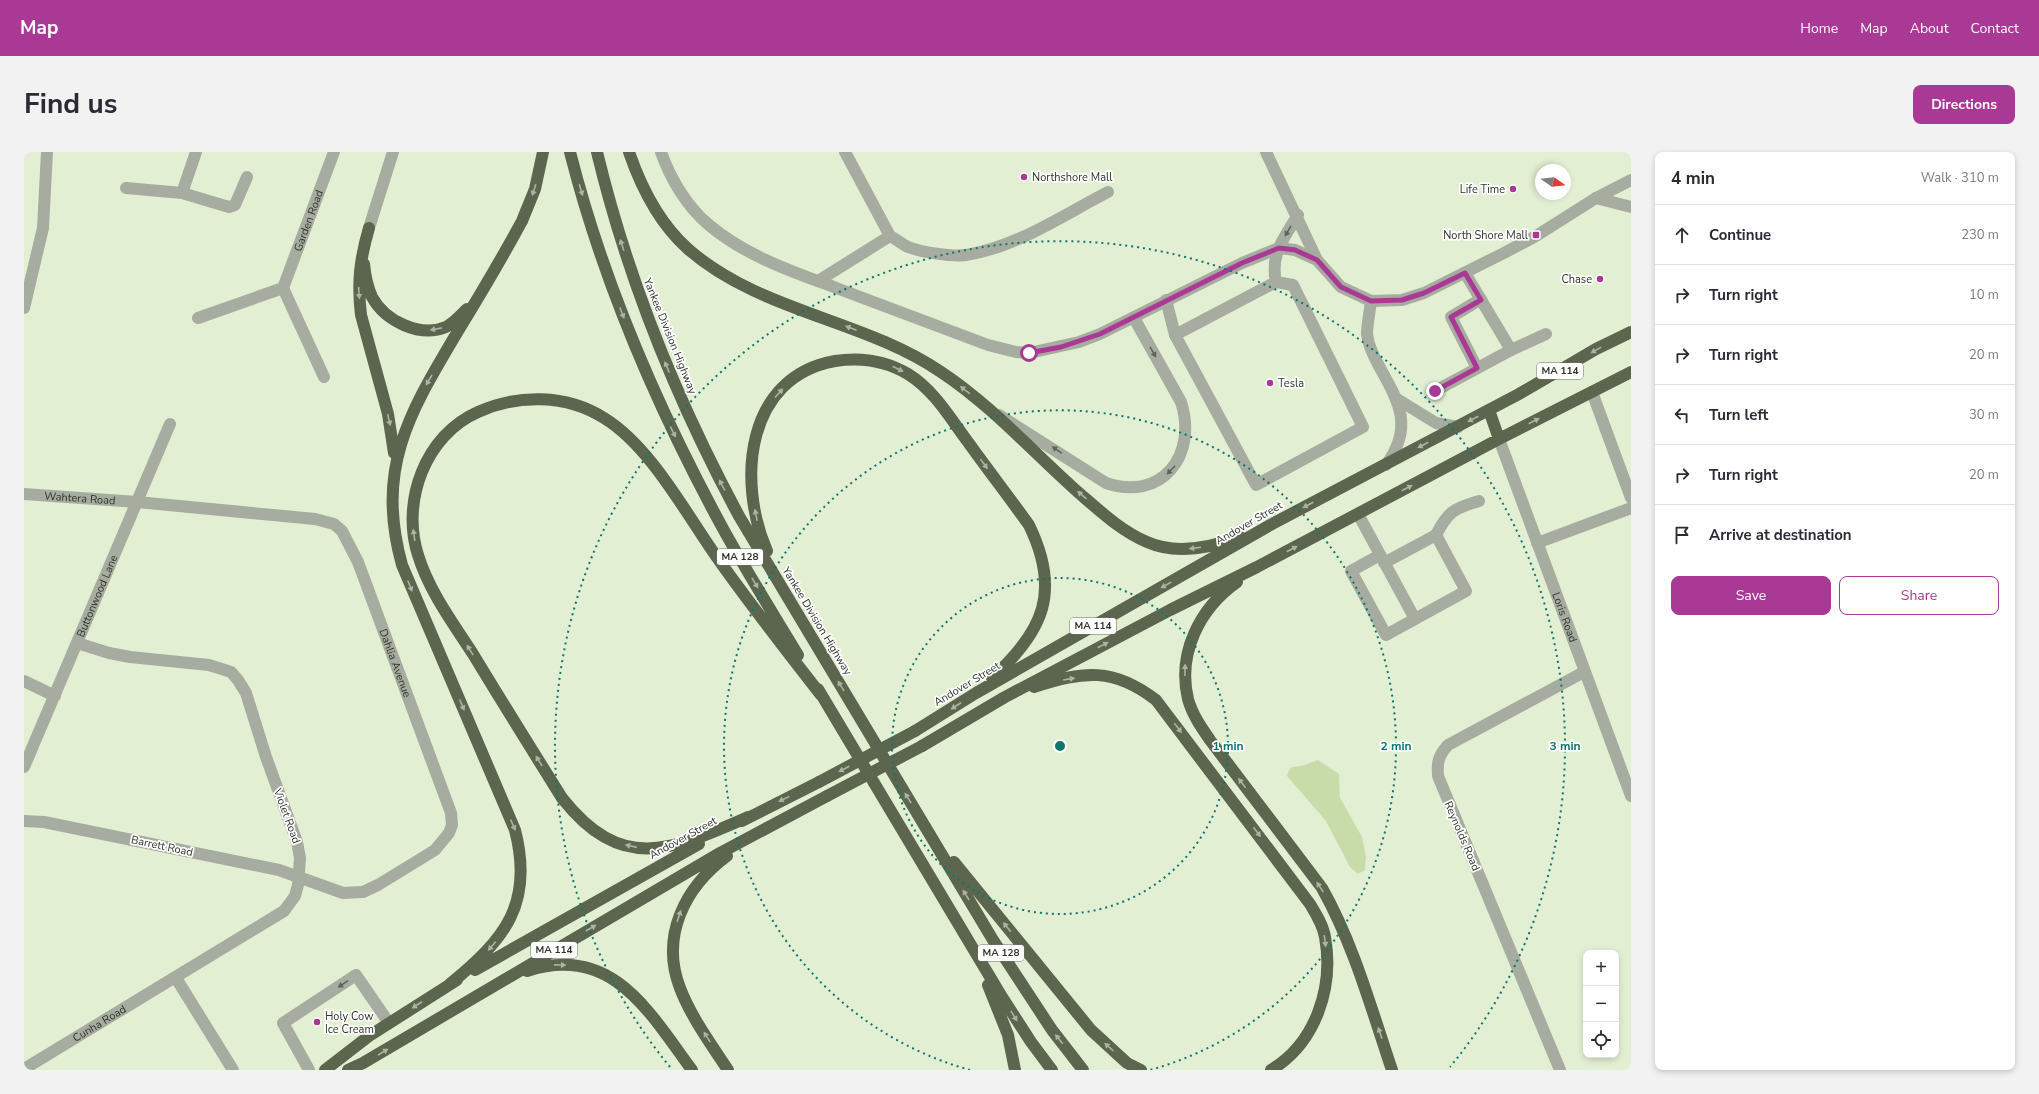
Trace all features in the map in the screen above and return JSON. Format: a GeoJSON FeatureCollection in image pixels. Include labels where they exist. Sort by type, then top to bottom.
{"type":"FeatureCollection","features":[{"type":"Feature","properties":{"kind":"highway"},"geometry":{"type":"LineString","coordinates":[[395,465],[400,443],[413,408],[478,299],[529,206],[535,189],[543,152]]}},
{"type":"Feature","properties":{"kind":"highway","name":"MA 128"},"geometry":{"type":"LineString","coordinates":[[570,152],[604,264],[642,362],[663,410],[721,526],[965,935],[1031,1042],[1052,1070]]}},
{"type":"Feature","properties":{"kind":"highway","name":"Yankee Division Highway"},"geometry":{"type":"LineString","coordinates":[[597,152],[618,234],[651,330],[693,427],[739,516],[1022,987],[1052,1030],[1083,1070]]}},
{"type":"Feature","properties":{"kind":"highway"},"geometry":{"type":"LineString","coordinates":[[629,152],[640,179],[661,217],[686,248],[716,271],[750,289],[884,341],[926,362],[984,405],[1038,457],[1125,531],[1147,542],[1165,548],[1189,549],[1210,546],[1272,524]]}},
{"type":"Feature","properties":{"kind":"highway"},"geometry":{"type":"LineString","coordinates":[[369,228],[364,258],[368,283],[372,296],[381,308],[392,318],[417,330],[432,330],[447,326],[478,299]]}},
{"type":"Feature","properties":{"kind":"highway"},"geometry":{"type":"LineString","coordinates":[[369,228],[361,254],[358,276],[359,295],[361,314],[392,430],[395,465],[393,523],[396,542],[402,565],[515,830],[521,853],[522,873],[515,910],[491,947],[476,963],[450,984]]}},
{"type":"Feature","properties":{"kind":"highway","name":"Andover Street"},"geometry":{"type":"LineString","coordinates":[[325,1070],[342,1055],[450,984],[748,817],[819,782],[915,731],[976,693],[1272,524],[1458,427],[1631,332]]}},
{"type":"Feature","properties":{"kind":"highway"},"geometry":{"type":"LineString","coordinates":[[798,615],[772,565],[761,538],[756,517],[750,479],[751,461],[759,424],[768,406],[781,390],[795,378],[810,369],[827,362],[859,359],[892,366],[917,381],[935,397],[1029,525],[1039,545],[1045,566],[1046,586],[1043,606],[1036,626],[1026,643],[1010,661],[976,693]]}},
{"type":"Feature","properties":{"kind":"highway","name":"MA 114"},"geometry":{"type":"LineString","coordinates":[[348,1070],[363,1063],[760,831],[922,746],[1005,697],[1170,610],[1257,567],[1499,439],[1631,372]]}},
{"type":"Feature","properties":{"kind":"highway"},"geometry":{"type":"LineString","coordinates":[[748,817],[695,840],[656,849],[635,847],[606,838],[590,828],[575,814],[562,798],[448,615],[425,573],[413,535],[412,513],[420,476],[428,459],[439,443],[453,429],[472,414],[494,404],[544,398],[571,404],[605,418],[637,446],[656,468],[716,556],[787,652],[821,695]]}},
{"type":"Feature","properties":{"kind":"highway"},"geometry":{"type":"LineString","coordinates":[[1489,410],[1499,439]]}},
{"type":"Feature","properties":{"kind":"highway"},"geometry":{"type":"LineString","coordinates":[[1257,567],[1230,587],[1211,606],[1198,624],[1190,642],[1186,662],[1185,683],[1189,700],[1198,722],[1210,740],[1322,888],[1351,949],[1392,1070]]}},
{"type":"Feature","properties":{"kind":"highway"},"geometry":{"type":"LineString","coordinates":[[1005,697],[1043,684],[1088,676],[1107,675],[1124,680],[1141,688],[1156,700],[1299,887],[1310,904],[1325,936],[1327,968],[1324,993],[1320,1012],[1301,1044],[1287,1058],[1271,1070]]}},
{"type":"Feature","properties":{"kind":"highway"},"geometry":{"type":"LineString","coordinates":[[728,1070],[690,1010],[680,988],[674,967],[674,933],[680,910],[690,892],[703,877],[722,860],[760,831]]}},
{"type":"Feature","properties":{"kind":"highway"},"geometry":{"type":"LineString","coordinates":[[928,831],[1091,1030],[1128,1063],[1141,1070]]}},
{"type":"Feature","properties":{"kind":"highway"},"geometry":{"type":"LineString","coordinates":[[965,935],[1000,1012],[1008,1035],[1015,1070]]}},
{"type":"Feature","properties":{"kind":"highway"},"geometry":{"type":"LineString","coordinates":[[508,977],[552,965],[571,965],[589,968],[607,975],[624,985],[636,997],[692,1070]]}},
{"type":"Feature","properties":{"kind":"street"},"geometry":{"type":"LineString","coordinates":[[24,308],[43,228],[47,152]]}},
{"type":"Feature","properties":{"kind":"street"},"geometry":{"type":"LineString","coordinates":[[182,193],[196,152]]}},
{"type":"Feature","properties":{"kind":"street","name":"Garden Road"},"geometry":{"type":"LineString","coordinates":[[283,288],[334,152]]}},
{"type":"Feature","properties":{"kind":"street"},"geometry":{"type":"LineString","coordinates":[[369,228],[393,152]]}},
{"type":"Feature","properties":{"kind":"street"},"geometry":{"type":"LineString","coordinates":[[661,152],[682,193],[708,224],[726,238],[758,257],[988,345],[1016,352],[1029,353],[1061,347],[1100,334],[1242,263],[1279,248],[1295,250],[1317,260]]}},
{"type":"Feature","properties":{"kind":"street"},"geometry":{"type":"LineString","coordinates":[[845,152],[890,236],[909,247],[931,253],[965,256],[1003,245],[1039,229],[1108,192]]}},
{"type":"Feature","properties":{"kind":"street"},"geometry":{"type":"LineString","coordinates":[[1266,152],[1298,215],[1317,260],[1341,287],[1371,301],[1402,300],[1424,293],[1536,236],[1596,198],[1631,180]]}},
{"type":"Feature","properties":{"kind":"street"},"geometry":{"type":"LineString","coordinates":[[126,188],[182,193],[229,207],[235,205],[247,177]]}},
{"type":"Feature","properties":{"kind":"street"},"geometry":{"type":"LineString","coordinates":[[1596,198],[1631,186]]}},
{"type":"Feature","properties":{"kind":"street"},"geometry":{"type":"LineString","coordinates":[[1596,198],[1628,205]]}},
{"type":"Feature","properties":{"kind":"street"},"geometry":{"type":"LineString","coordinates":[[1276,282],[1273,267],[1279,248],[1298,215]]}},
{"type":"Feature","properties":{"kind":"street"},"geometry":{"type":"LineString","coordinates":[[818,281],[890,236]]}},
{"type":"Feature","properties":{"kind":"street"},"geometry":{"type":"LineString","coordinates":[[1465,273],[1511,350]]}},
{"type":"Feature","properties":{"kind":"street"},"geometry":{"type":"LineString","coordinates":[[1166,300],[1175,335],[1256,485],[1363,427],[1293,285],[1276,282],[1175,335]]}},
{"type":"Feature","properties":{"kind":"street"},"geometry":{"type":"LineString","coordinates":[[198,318],[283,288],[324,377]]}},
{"type":"Feature","properties":{"kind":"street"},"geometry":{"type":"LineString","coordinates":[[1477,368],[1451,317],[1481,300]]}},
{"type":"Feature","properties":{"kind":"street"},"geometry":{"type":"LineString","coordinates":[[1371,301],[1367,335],[1373,354],[1397,399],[1400,408],[1402,429],[1396,448],[1386,465]]}},
{"type":"Feature","properties":{"kind":"street"},"geometry":{"type":"LineString","coordinates":[[984,405],[1049,445],[1106,483],[1132,489],[1145,487],[1156,482],[1174,467],[1181,454],[1185,441],[1186,415],[1181,402],[1134,318]]}},
{"type":"Feature","properties":{"kind":"street"},"geometry":{"type":"LineString","coordinates":[[1435,391],[1511,350],[1546,334]]}},
{"type":"Feature","properties":{"kind":"street"},"geometry":{"type":"LineString","coordinates":[[1592,392],[1631,498]]}},
{"type":"Feature","properties":{"kind":"street"},"geometry":{"type":"LineString","coordinates":[[1397,399],[1436,422],[1458,427]]}},
{"type":"Feature","properties":{"kind":"street","name":"Buttonwood Lane"},"geometry":{"type":"LineString","coordinates":[[24,767],[170,424]]}},
{"type":"Feature","properties":{"kind":"street","name":"Loris Road"},"geometry":{"type":"LineString","coordinates":[[1499,439],[1631,796]]}},
{"type":"Feature","properties":{"kind":"street","name":"Wahtera Road"},"geometry":{"type":"LineString","coordinates":[[24,494],[137,502]]}},
{"type":"Feature","properties":{"kind":"street"},"geometry":{"type":"LineString","coordinates":[[1436,535],[1466,591],[1386,635],[1351,571],[1436,535],[1443,520],[1458,507],[1480,500]]}},
{"type":"Feature","properties":{"kind":"street","name":"Dahlia Avenue"},"geometry":{"type":"LineString","coordinates":[[137,502],[315,519],[334,524],[338,527],[342,531],[354,552],[451,813],[452,825],[444,842],[435,850],[378,886],[363,892],[343,893],[299,878]]}},
{"type":"Feature","properties":{"kind":"street"},"geometry":{"type":"LineString","coordinates":[[1537,543],[1631,508]]}},
{"type":"Feature","properties":{"kind":"street"},"geometry":{"type":"LineString","coordinates":[[1358,514],[1415,619]]}},
{"type":"Feature","properties":{"kind":"street","name":"Violet Road"},"geometry":{"type":"LineString","coordinates":[[77,642],[109,653],[130,657],[208,665],[231,672],[246,693],[266,757],[297,842],[300,858],[299,878],[295,896],[284,911],[176,978]]}},
{"type":"Feature","properties":{"kind":"street","name":"Reynolds Road"},"geometry":{"type":"LineString","coordinates":[[1560,1070],[1438,776],[1437,764],[1440,753],[1448,746],[1584,672]]}},
{"type":"Feature","properties":{"kind":"street"},"geometry":{"type":"LineString","coordinates":[[24,681],[55,696]]}},
{"type":"Feature","properties":{"kind":"street","name":"Barrett Road"},"geometry":{"type":"LineString","coordinates":[[24,821],[44,822],[241,861],[279,870],[299,878]]}},
{"type":"Feature","properties":{"kind":"street"},"geometry":{"type":"LineString","coordinates":[[309,1070],[283,1023],[356,975],[389,1023]]}},
{"type":"Feature","properties":{"kind":"street"},"geometry":{"type":"LineString","coordinates":[[176,978],[233,1070]]}},
{"type":"Feature","properties":{"kind":"street","name":"Cunha Road"},"geometry":{"type":"LineString","coordinates":[[24,1069],[176,978]]}},
{"type":"Feature","properties":{"kind":"green space"},"geometry":{"type":"Polygon","coordinates":[[[1318,760],[1339,774],[1340,798],[1362,837],[1366,856],[1365,870],[1358,874],[1350,867],[1326,821],[1287,776],[1292,767],[1302,766],[1318,760]]]}},
{"type":"Feature","properties":{"kind":"place","name":"Northshore Mall"},"geometry":{"type":"Point","coordinates":[1024,177]}},
{"type":"Feature","properties":{"kind":"place","name":"Life Time"},"geometry":{"type":"Point","coordinates":[1513,189]}},
{"type":"Feature","properties":{"kind":"place","name":"North Shore Mall"},"geometry":{"type":"Point","coordinates":[1536,235]}},
{"type":"Feature","properties":{"kind":"place","name":"Chase"},"geometry":{"type":"Point","coordinates":[1600,279]}},
{"type":"Feature","properties":{"kind":"place","name":"Tesla"},"geometry":{"type":"Point","coordinates":[1270,383]}},
{"type":"Feature","properties":{"kind":"place","name":"Holy Cow Ice Cream"},"geometry":{"type":"Point","coordinates":[317,1022]}},
{"type":"Feature","properties":{"kind":"route"},"geometry":{"type":"LineString","coordinates":[[1029,353],[1061,347],[1100,334],[1242,263],[1279,248],[1295,250],[1317,260],[1341,287],[1371,301],[1402,300],[1424,293],[1465,273],[1481,300],[1451,317],[1477,368],[1435,391]]}}]}
